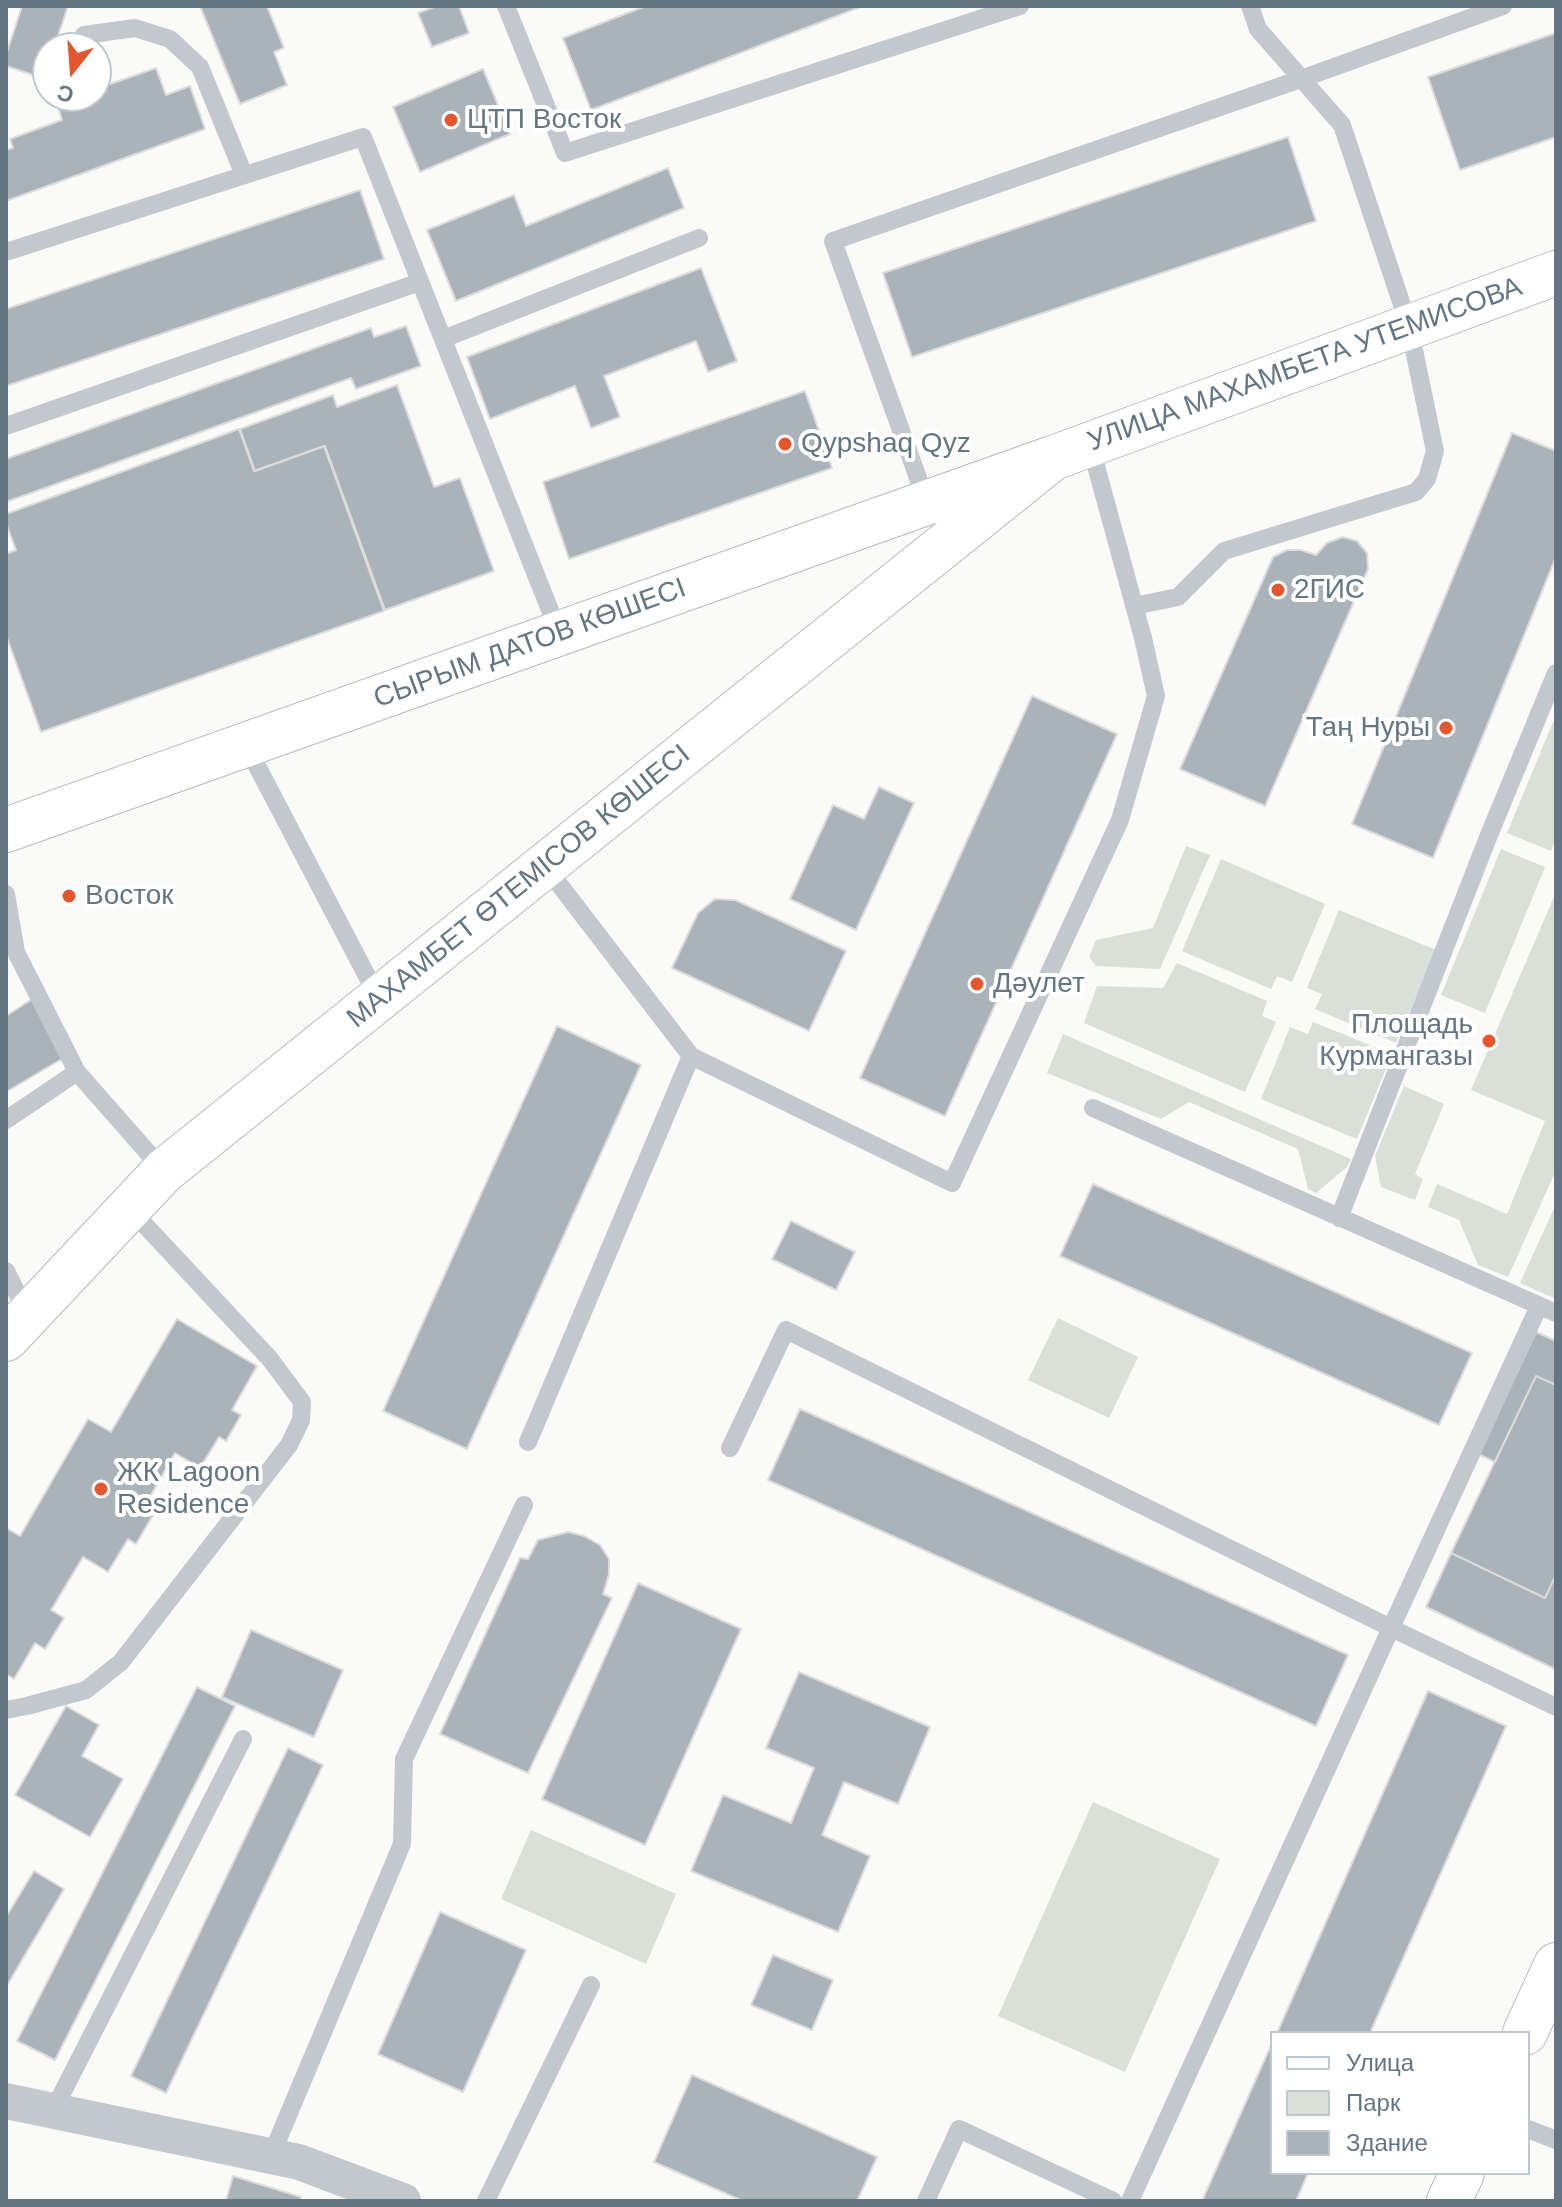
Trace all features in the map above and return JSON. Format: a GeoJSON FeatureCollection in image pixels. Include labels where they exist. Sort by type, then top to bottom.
{"type":"FeatureCollection","features":[{"type":"Feature","properties":{"kind":"main road","name":"УЛИЦА МАХАМБЕТА УТЕМИСОВА"},"geometry":{"type":"LineString","coordinates":[[1071,451],[1556,273]]}},
{"type":"Feature","properties":{"kind":"main road","name":"СЫРЫМ ДАТОВ КӨШЕСІ"},"geometry":{"type":"LineString","coordinates":[[6,830],[1071,451]]}},
{"type":"Feature","properties":{"kind":"main road","name":"МАХАМБЕТ ӨТЕМІСОВ КӨШЕСІ"},"geometry":{"type":"LineString","coordinates":[[17,1327],[164,1171],[1071,451]]}},
{"type":"Feature","properties":{"kind":"main road"},"geometry":{"type":"LineString","coordinates":[[1526,2031],[1556,1965]]}},
{"type":"Feature","properties":{"kind":"main road"},"geometry":{"type":"LineString","coordinates":[[1449,2201],[1461,2175]]}},
{"type":"Feature","properties":{"kind":"street"},"geometry":{"type":"LineString","coordinates":[[6,2101],[299,2162],[355,2193],[403,2201]]}},
{"type":"Feature","properties":{"kind":"lane"},"geometry":{"type":"LineString","coordinates":[[506,6],[565,153],[1020,6]]}},
{"type":"Feature","properties":{"kind":"lane"},"geometry":{"type":"LineString","coordinates":[[1134,606],[1178,597],[1224,551],[1416,492],[1427,479],[1435,451],[1409,326],[1342,125],[1258,29],[1250,6]]}},
{"type":"Feature","properties":{"kind":"lane"},"geometry":{"type":"LineString","coordinates":[[927,503],[833,241],[1503,6]]}},
{"type":"Feature","properties":{"kind":"lane"},"geometry":{"type":"LineString","coordinates":[[106,32],[135,28],[170,39],[200,67],[244,175]]}},
{"type":"Feature","properties":{"kind":"lane"},"geometry":{"type":"LineString","coordinates":[[6,252],[363,137],[559,633]]}},
{"type":"Feature","properties":{"kind":"lane"},"geometry":{"type":"LineString","coordinates":[[443,339],[699,238]]}},
{"type":"Feature","properties":{"kind":"lane"},"geometry":{"type":"LineString","coordinates":[[6,426],[420,282]]}},
{"type":"Feature","properties":{"kind":"lane"},"geometry":{"type":"LineString","coordinates":[[545,866],[691,1056],[952,1183],[1120,820],[1156,696],[1134,606],[1071,451]]}},
{"type":"Feature","properties":{"kind":"lane"},"geometry":{"type":"LineString","coordinates":[[1339,1218],[1556,673]]}},
{"type":"Feature","properties":{"kind":"lane"},"geometry":{"type":"LineString","coordinates":[[246,745],[379,999]]}},
{"type":"Feature","properties":{"kind":"lane"},"geometry":{"type":"LineString","coordinates":[[6,894],[11,955],[77,1072],[164,1171]]}},
{"type":"Feature","properties":{"kind":"lane"},"geometry":{"type":"LineString","coordinates":[[528,1442],[691,1056]]}},
{"type":"Feature","properties":{"kind":"lane"},"geometry":{"type":"LineString","coordinates":[[6,1120],[77,1072]]}},
{"type":"Feature","properties":{"kind":"lane"},"geometry":{"type":"LineString","coordinates":[[1093,1108],[1548,1309],[1391,1628],[1130,2201]]}},
{"type":"Feature","properties":{"kind":"lane"},"geometry":{"type":"LineString","coordinates":[[6,1710],[86,1690],[121,1662],[289,1445],[301,1420],[302,1402],[270,1359],[129,1208]]}},
{"type":"Feature","properties":{"kind":"lane"},"geometry":{"type":"LineString","coordinates":[[6,1271],[17,1327]]}},
{"type":"Feature","properties":{"kind":"lane"},"geometry":{"type":"LineString","coordinates":[[730,1448],[786,1330],[1556,1707]]}},
{"type":"Feature","properties":{"kind":"lane"},"geometry":{"type":"LineString","coordinates":[[271,2156],[402,1844],[404,1759],[524,1505]]}},
{"type":"Feature","properties":{"kind":"lane"},"geometry":{"type":"LineString","coordinates":[[53,2111],[243,1739]]}},
{"type":"Feature","properties":{"kind":"lane"},"geometry":{"type":"LineString","coordinates":[[486,2201],[591,1985]]}},
{"type":"Feature","properties":{"kind":"lane"},"geometry":{"type":"LineString","coordinates":[[926,2201],[959,2129],[1113,2201]]}},
{"type":"Feature","properties":{"kind":"lane"},"geometry":{"type":"LineString","coordinates":[[1530,2130],[1556,2140]]}},
{"type":"Feature","properties":{"kind":"green space"},"geometry":{"type":"Polygon","coordinates":[[[1556,715],[1556,838],[1551,851],[1507,833],[1556,715]]]}},
{"type":"Feature","properties":{"kind":"green space"},"geometry":{"type":"Polygon","coordinates":[[[1186,846],[1210,855],[1160,969],[1096,966],[1089,957],[1096,940],[1153,928],[1186,846]]]}},
{"type":"Feature","properties":{"kind":"green space"},"geometry":{"type":"Polygon","coordinates":[[[1501,849],[1545,867],[1485,1013],[1441,995],[1501,849]]]}},
{"type":"Feature","properties":{"kind":"green space"},"geometry":{"type":"Polygon","coordinates":[[[1221,859],[1325,904],[1292,982],[1277,976],[1271,989],[1182,951],[1221,859]]]}},
{"type":"Feature","properties":{"kind":"green space"},"geometry":{"type":"Polygon","coordinates":[[[1556,892],[1556,1170],[1508,1277],[1478,1265],[1459,1220],[1428,1207],[1437,1184],[1507,1214],[1545,1121],[1471,1090],[1556,892]]]}},
{"type":"Feature","properties":{"kind":"green space"},"geometry":{"type":"Polygon","coordinates":[[[1339,910],[1436,950],[1396,1043],[1315,1009],[1322,994],[1307,988],[1339,910]]]}},
{"type":"Feature","properties":{"kind":"green space"},"geometry":{"type":"Polygon","coordinates":[[[1177,963],[1267,1001],[1262,1016],[1276,1022],[1245,1092],[1084,1023],[1097,986],[1163,988],[1177,963]]]}},
{"type":"Feature","properties":{"kind":"green space"},"geometry":{"type":"Polygon","coordinates":[[[1313,1022],[1392,1054],[1357,1139],[1261,1099],[1290,1027],[1308,1034],[1313,1022]]]}},
{"type":"Feature","properties":{"kind":"green space"},"geometry":{"type":"Polygon","coordinates":[[[1063,1034],[1351,1159],[1347,1167],[1316,1193],[1308,1189],[1298,1149],[1189,1102],[1161,1119],[1047,1073],[1063,1034]]]}},
{"type":"Feature","properties":{"kind":"green space"},"geometry":{"type":"Polygon","coordinates":[[[1404,1086],[1444,1104],[1415,1174],[1423,1179],[1415,1200],[1381,1187],[1375,1156],[1404,1086]]]}},
{"type":"Feature","properties":{"kind":"green space"},"geometry":{"type":"Polygon","coordinates":[[[1556,1204],[1556,1299],[1520,1283],[1556,1204]]]}},
{"type":"Feature","properties":{"kind":"green space"},"geometry":{"type":"Polygon","coordinates":[[[1058,1318],[1138,1357],[1109,1418],[1028,1380],[1058,1318]]]}},
{"type":"Feature","properties":{"kind":"green space"},"geometry":{"type":"Polygon","coordinates":[[[1093,1802],[1220,1859],[1125,2072],[998,2016],[1093,1802]]]}},
{"type":"Feature","properties":{"kind":"green space"},"geometry":{"type":"Polygon","coordinates":[[[531,1830],[676,1894],[646,1964],[501,1899],[531,1830]]]}},
{"type":"Feature","properties":{"kind":"building"},"geometry":{"type":"Polygon","coordinates":[[[22,6],[68,6],[59,32],[32,32],[32,75],[6,66],[6,55],[22,6]]]}},
{"type":"Feature","properties":{"kind":"building"},"geometry":{"type":"Polygon","coordinates":[[[200,6],[267,6],[284,48],[274,52],[287,85],[240,104],[200,6]]]}},
{"type":"Feature","properties":{"kind":"building"},"geometry":{"type":"Polygon","coordinates":[[[437,6],[459,6],[469,33],[432,47],[418,13],[437,6]]]}},
{"type":"Feature","properties":{"kind":"building"},"geometry":{"type":"Polygon","coordinates":[[[646,6],[863,6],[591,110],[563,38],[646,6]]]}},
{"type":"Feature","properties":{"kind":"building"},"geometry":{"type":"Polygon","coordinates":[[[1556,33],[1556,137],[1460,170],[1428,77],[1556,33]]]}},
{"type":"Feature","properties":{"kind":"building"},"geometry":{"type":"Polygon","coordinates":[[[156,68],[166,95],[190,86],[205,129],[6,201],[6,150],[13,148],[10,139],[62,120],[60,112],[112,112],[112,83],[156,68]]]}},
{"type":"Feature","properties":{"kind":"building","name":"ЦТП Восток"},"geometry":{"type":"Polygon","coordinates":[[[483,69],[510,134],[420,172],[393,107],[483,69]]]}},
{"type":"Feature","properties":{"kind":"building"},"geometry":{"type":"Polygon","coordinates":[[[1288,137],[1316,221],[912,357],[883,273],[1288,137]]]}},
{"type":"Feature","properties":{"kind":"building"},"geometry":{"type":"Polygon","coordinates":[[[668,168],[684,208],[456,301],[427,230],[514,195],[526,226],[668,168]]]}},
{"type":"Feature","properties":{"kind":"building"},"geometry":{"type":"Polygon","coordinates":[[[360,190],[384,259],[6,386],[6,309],[360,190]]]}},
{"type":"Feature","properties":{"kind":"building"},"geometry":{"type":"Polygon","coordinates":[[[701,268],[737,361],[708,372],[696,341],[604,376],[620,417],[591,428],[575,386],[490,419],[467,357],[701,268]]]}},
{"type":"Feature","properties":{"kind":"building"},"geometry":{"type":"Polygon","coordinates":[[[406,326],[421,366],[356,389],[351,378],[6,502],[6,459],[371,328],[374,337],[406,326]]]}},
{"type":"Feature","properties":{"kind":"building"},"geometry":{"type":"Polygon","coordinates":[[[397,385],[434,487],[460,478],[494,571],[385,610],[325,446],[255,471],[240,429],[333,395],[337,407],[397,385]]]}},
{"type":"Feature","properties":{"kind":"building"},"geometry":{"type":"Polygon","coordinates":[[[805,391],[832,468],[569,559],[543,482],[805,391]]]}},
{"type":"Feature","properties":{"kind":"building"},"geometry":{"type":"Polygon","coordinates":[[[239,429],[254,471],[324,446],[384,611],[41,732],[6,635],[6,554],[16,550],[6,523],[6,514],[239,429]]]}},
{"type":"Feature","properties":{"kind":"building"},"geometry":{"type":"Polygon","coordinates":[[[1512,433],[1556,451],[1556,557],[1433,858],[1352,824],[1512,433]]]}},
{"type":"Feature","properties":{"kind":"building"},"geometry":{"type":"Polygon","coordinates":[[[1343,537],[1357,541],[1367,553],[1368,569],[1265,806],[1180,769],[1273,557],[1287,550],[1316,555],[1327,543],[1343,537]]]}},
{"type":"Feature","properties":{"kind":"building"},"geometry":{"type":"Polygon","coordinates":[[[1032,696],[1117,734],[945,1116],[860,1078],[1032,696]]]}},
{"type":"Feature","properties":{"kind":"building"},"geometry":{"type":"Polygon","coordinates":[[[879,787],[914,803],[856,930],[790,899],[833,805],[864,819],[879,787]]]}},
{"type":"Feature","properties":{"kind":"building"},"geometry":{"type":"Polygon","coordinates":[[[715,899],[735,900],[846,951],[809,1031],[672,968],[698,913],[715,899]]]}},
{"type":"Feature","properties":{"kind":"building"},"geometry":{"type":"Polygon","coordinates":[[[37,996],[65,1057],[6,1092],[6,1016],[37,996]]]}},
{"type":"Feature","properties":{"kind":"building"},"geometry":{"type":"Polygon","coordinates":[[[557,1026],[641,1065],[467,1449],[383,1411],[557,1026]]]}},
{"type":"Feature","properties":{"kind":"building"},"geometry":{"type":"Polygon","coordinates":[[[1093,1184],[1472,1353],[1439,1425],[1060,1256],[1093,1184]]]}},
{"type":"Feature","properties":{"kind":"building"},"geometry":{"type":"Polygon","coordinates":[[[791,1221],[855,1252],[836,1290],[772,1259],[791,1221]]]}},
{"type":"Feature","properties":{"kind":"building","name":"ЖК Lagoon Residence"},"geometry":{"type":"Polygon","coordinates":[[[177,1319],[257,1366],[232,1410],[241,1415],[226,1441],[219,1437],[200,1468],[175,1453],[143,1509],[153,1515],[136,1544],[128,1539],[108,1572],[83,1557],[51,1610],[64,1618],[45,1649],[35,1643],[14,1679],[6,1674],[6,1528],[20,1536],[88,1419],[111,1432],[177,1319]]]}},
{"type":"Feature","properties":{"kind":"building"},"geometry":{"type":"Polygon","coordinates":[[[1536,1332],[1556,1341],[1556,1385],[1536,1376],[1495,1462],[1478,1454],[1536,1332]]]}},
{"type":"Feature","properties":{"kind":"building"},"geometry":{"type":"Polygon","coordinates":[[[1536,1376],[1556,1385],[1556,1575],[1545,1598],[1451,1553],[1536,1376]]]}},
{"type":"Feature","properties":{"kind":"building"},"geometry":{"type":"Polygon","coordinates":[[[800,1409],[1348,1655],[1316,1726],[768,1480],[800,1409]]]}},
{"type":"Feature","properties":{"kind":"building"},"geometry":{"type":"Polygon","coordinates":[[[568,1532],[600,1545],[609,1559],[609,1574],[603,1594],[612,1598],[528,1773],[440,1734],[520,1558],[528,1559],[538,1540],[568,1532]]]}},
{"type":"Feature","properties":{"kind":"building"},"geometry":{"type":"Polygon","coordinates":[[[1451,1553],[1545,1598],[1556,1575],[1555,1669],[1426,1607],[1451,1553]]]}},
{"type":"Feature","properties":{"kind":"building"},"geometry":{"type":"Polygon","coordinates":[[[638,1583],[741,1629],[645,1845],[542,1799],[638,1583]]]}},
{"type":"Feature","properties":{"kind":"building"},"geometry":{"type":"Polygon","coordinates":[[[251,1630],[343,1670],[314,1737],[222,1697],[251,1630]]]}},
{"type":"Feature","properties":{"kind":"building"},"geometry":{"type":"Polygon","coordinates":[[[799,1672],[930,1727],[898,1804],[844,1782],[822,1835],[870,1856],[838,1932],[691,1871],[723,1795],[791,1823],[814,1768],[766,1748],[799,1672]]]}},
{"type":"Feature","properties":{"kind":"building"},"geometry":{"type":"Polygon","coordinates":[[[197,1687],[235,1706],[55,2060],[17,2041],[197,1687]]]}},
{"type":"Feature","properties":{"kind":"building"},"geometry":{"type":"Polygon","coordinates":[[[1428,1691],[1506,1726],[1371,2031],[1278,2031],[1428,1691]]]}},
{"type":"Feature","properties":{"kind":"building"},"geometry":{"type":"Polygon","coordinates":[[[66,1706],[99,1725],[82,1756],[123,1779],[90,1837],[15,1795],[66,1706]]]}},
{"type":"Feature","properties":{"kind":"building"},"geometry":{"type":"Polygon","coordinates":[[[288,1748],[323,1765],[166,2093],[131,2076],[288,1748]]]}},
{"type":"Feature","properties":{"kind":"building"},"geometry":{"type":"Polygon","coordinates":[[[34,1871],[64,1889],[6,1987],[6,1917],[34,1871]]]}},
{"type":"Feature","properties":{"kind":"building"},"geometry":{"type":"Polygon","coordinates":[[[440,1912],[526,1950],[463,2092],[378,2054],[440,1912]]]}},
{"type":"Feature","properties":{"kind":"building"},"geometry":{"type":"Polygon","coordinates":[[[773,1955],[833,1980],[812,2030],[751,2005],[773,1955]]]}},
{"type":"Feature","properties":{"kind":"building"},"geometry":{"type":"Polygon","coordinates":[[[1270,2048],[1270,2175],[1307,2175],[1296,2201],[1202,2201],[1270,2048]]]}},
{"type":"Feature","properties":{"kind":"building"},"geometry":{"type":"Polygon","coordinates":[[[692,2075],[877,2157],[857,2201],[743,2201],[654,2162],[692,2075]]]}},
{"type":"Feature","properties":{"kind":"building"},"geometry":{"type":"Polygon","coordinates":[[[233,2176],[301,2197],[300,2201],[226,2201],[233,2176]]]}},
{"type":"Feature","properties":{"kind":"place","name":"ЦТП Восток"},"geometry":{"type":"Point","coordinates":[451,120]}},
{"type":"Feature","properties":{"kind":"place","name":"Qypshaq Qyz"},"geometry":{"type":"Point","coordinates":[785,444]}},
{"type":"Feature","properties":{"kind":"place","name":"2ГИС"},"geometry":{"type":"Point","coordinates":[1278,590]}},
{"type":"Feature","properties":{"kind":"place","name":"Таң Нуры"},"geometry":{"type":"Point","coordinates":[1446,728]}},
{"type":"Feature","properties":{"kind":"place","name":"Восток"},"geometry":{"type":"Point","coordinates":[69,896]}},
{"type":"Feature","properties":{"kind":"place","name":"Дәулет"},"geometry":{"type":"Point","coordinates":[977,984]}},
{"type":"Feature","properties":{"kind":"place","name":"Площадь Курмангазы"},"geometry":{"type":"Point","coordinates":[1489,1041]}},
{"type":"Feature","properties":{"kind":"place","name":"ЖК Lagoon Residence"},"geometry":{"type":"Point","coordinates":[101,1489]}}]}
